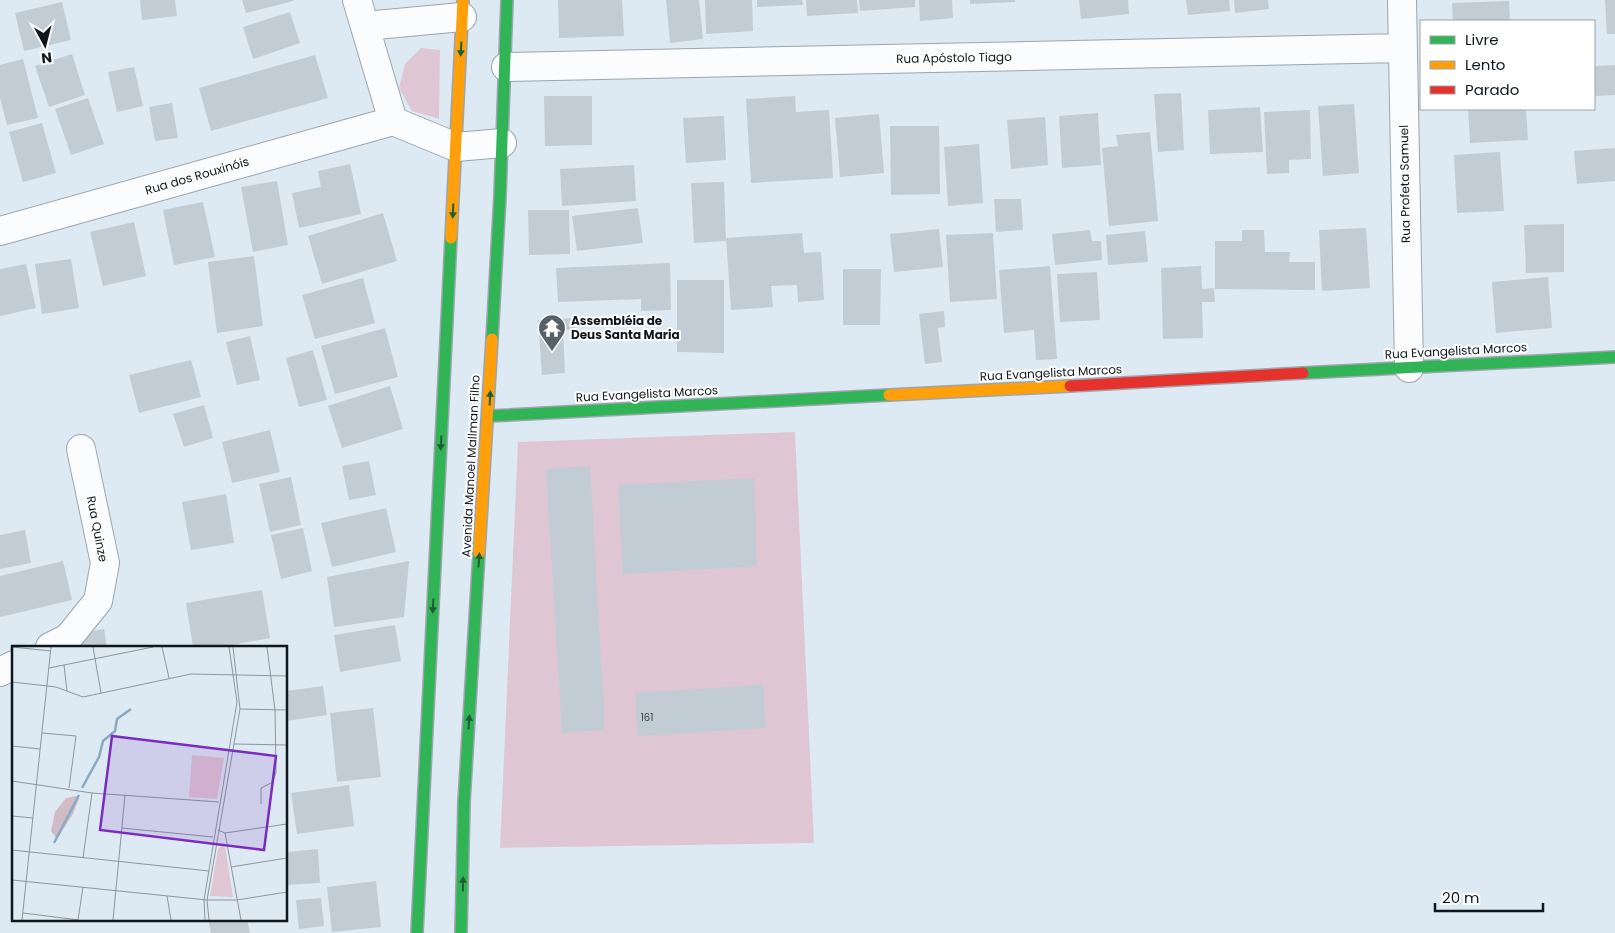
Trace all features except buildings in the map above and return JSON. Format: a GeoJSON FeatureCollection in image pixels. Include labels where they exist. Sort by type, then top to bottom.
{"type":"FeatureCollection","features":[{"type":"Feature","properties":{"kind":"street"},"geometry":{"type":"LineString","coordinates":[[357,0],[393,121],[456,147],[502,143]]}},
{"type":"Feature","properties":{"kind":"street","name":"Avenida Manoel Mallman Filho"},"geometry":{"type":"LineString","coordinates":[[462,933],[465,784],[489,416],[506,67],[507,0]]}},
{"type":"Feature","properties":{"kind":"street","name":"Rua Profeta Samuel"},"geometry":{"type":"LineString","coordinates":[[1402,0],[1409,368]]}},
{"type":"Feature","properties":{"kind":"street"},"geometry":{"type":"LineString","coordinates":[[365,26],[463,9],[417,933]]}},
{"type":"Feature","properties":{"kind":"street","name":"Rua Apóstolo Tiago"},"geometry":{"type":"LineString","coordinates":[[506,67],[1403,48]]}},
{"type":"Feature","properties":{"kind":"street","name":"Rua dos Rouxinóis"},"geometry":{"type":"LineString","coordinates":[[0,231],[393,121]]}},
{"type":"Feature","properties":{"kind":"street","name":"Rua Evangelista Marcos"},"geometry":{"type":"LineString","coordinates":[[489,416],[1615,357]]}},
{"type":"Feature","properties":{"kind":"street","name":"Rua Quinze"},"geometry":{"type":"LineString","coordinates":[[52,646],[68,638],[98,601],[105,563],[81,449]]}},
{"type":"Feature","properties":{"kind":"street"},"geometry":{"type":"LineString","coordinates":[[0,672],[12,666]]}},
{"type":"Feature","properties":{"kind":"shaded area"},"geometry":{"type":"Polygon","coordinates":[[[421,48],[440,50],[439,119],[412,111],[399,88],[405,64],[421,48]]]}},
{"type":"Feature","properties":{"kind":"shaded area"},"geometry":{"type":"Polygon","coordinates":[[[795,432],[814,843],[500,848],[518,442],[795,432]]]}},
{"type":"Feature","properties":{"kind":"traffic: fast"},"geometry":{"type":"LineString","coordinates":[[492,339],[500,196],[507,0]]}},
{"type":"Feature","properties":{"kind":"traffic: fast"},"geometry":{"type":"LineString","coordinates":[[417,933],[451,238]]}},
{"type":"Feature","properties":{"kind":"traffic: fast"},"geometry":{"type":"LineString","coordinates":[[1303,373],[1615,357]]}},
{"type":"Feature","properties":{"kind":"traffic: fast"},"geometry":{"type":"LineString","coordinates":[[489,416],[889,395]]}},
{"type":"Feature","properties":{"kind":"traffic: fast"},"geometry":{"type":"LineString","coordinates":[[461,933],[464,802],[479,553]]}},
{"type":"Feature","properties":{"kind":"traffic: slow"},"geometry":{"type":"LineString","coordinates":[[451,238],[463,0]]}},
{"type":"Feature","properties":{"kind":"traffic: slow"},"geometry":{"type":"LineString","coordinates":[[479,553],[492,339]]}},
{"type":"Feature","properties":{"kind":"traffic: slow"},"geometry":{"type":"LineString","coordinates":[[889,395],[1070,386]]}},
{"type":"Feature","properties":{"kind":"traffic: jam"},"geometry":{"type":"LineString","coordinates":[[1070,386],[1303,373]]}},
{"type":"Feature","properties":{"kind":"place","name":"Assembléia de Deus Santa Maria"},"geometry":{"type":"Point","coordinates":[552,352]}}]}
